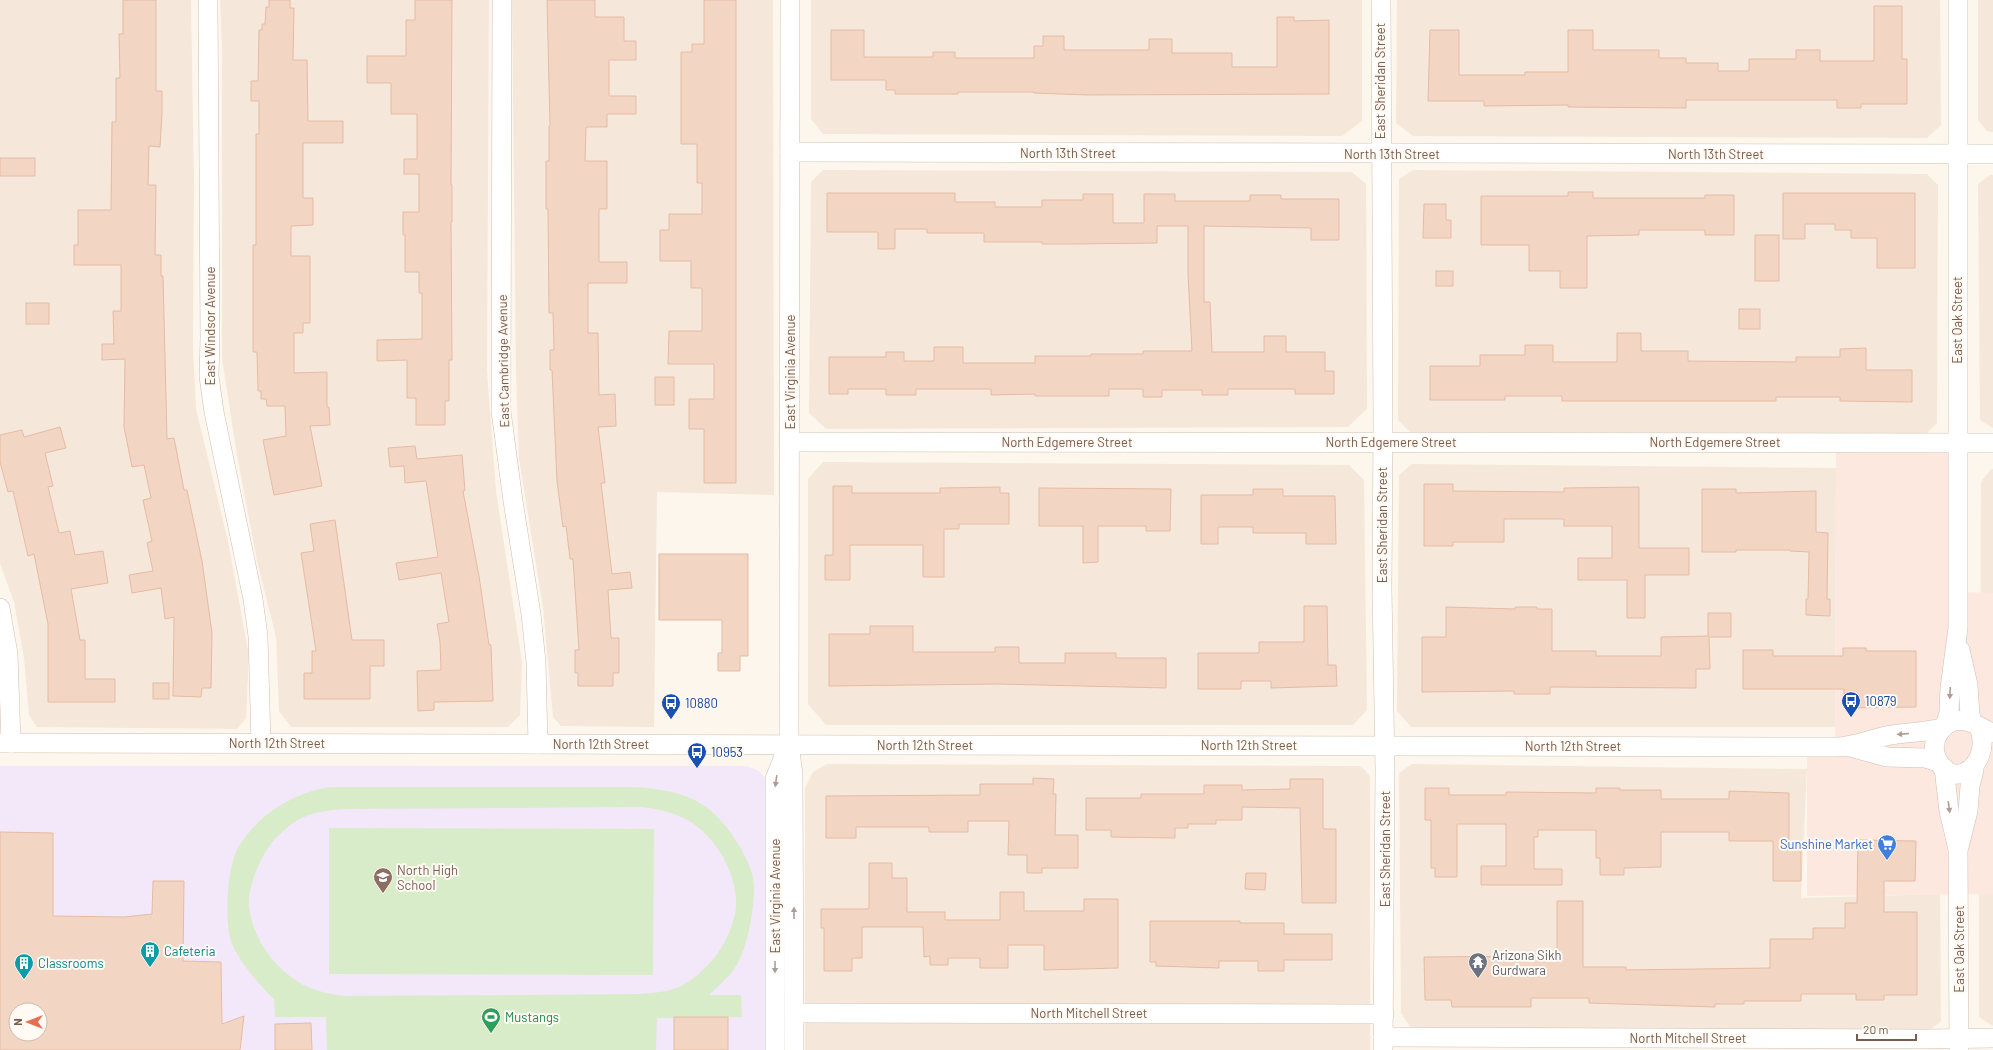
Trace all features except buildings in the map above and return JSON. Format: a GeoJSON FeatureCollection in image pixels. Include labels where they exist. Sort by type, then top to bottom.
{"type":"FeatureCollection","features":[{"type":"Feature","properties":{"kind":"street","name":"East Windsor Avenue"},"geometry":{"type":"LineString","coordinates":[[208,0],[209,376],[214,412],[253,599],[258,636],[261,743]]}},
{"type":"Feature","properties":{"kind":"street","name":"East Cambridge Avenue"},"geometry":{"type":"LineString","coordinates":[[502,0],[501,410],[513,501],[532,621],[536,662],[538,744]]}},
{"type":"Feature","properties":{"kind":"street","name":"East Virginia Avenue"},"geometry":{"type":"LineString","coordinates":[[790,0],[789,744],[793,774],[794,1050]]}},
{"type":"Feature","properties":{"kind":"street","name":"East Sheridan Street"},"geometry":{"type":"LineString","coordinates":[[1381,0],[1380,154],[1384,745],[1383,1044]]}},
{"type":"Feature","properties":{"kind":"street","name":"East Oak Street"},"geometry":{"type":"LineString","coordinates":[[1943,727],[1949,713],[1950,688],[1957,641],[1957,298],[1959,154],[1958,0]]}},
{"type":"Feature","properties":{"kind":"street","name":"North 13th Street"},"geometry":{"type":"LineString","coordinates":[[790,152],[1993,154]]}},
{"type":"Feature","properties":{"kind":"street","name":"North Edgemere Street"},"geometry":{"type":"LineString","coordinates":[[790,442],[1993,443]]}},
{"type":"Feature","properties":{"kind":"street"},"geometry":{"type":"LineString","coordinates":[[0,608],[8,654],[6,743]]}},
{"type":"Feature","properties":{"kind":"street","name":"East Oak Street"},"geometry":{"type":"LineString","coordinates":[[1957,641],[1968,685],[1970,715],[1982,728]]}},
{"type":"Feature","properties":{"kind":"street","name":"North 12th Street"},"geometry":{"type":"LineString","coordinates":[[1850,747],[1887,736],[1928,732],[1960,720],[1982,728]]}},
{"type":"Feature","properties":{"kind":"street"},"geometry":{"type":"LineString","coordinates":[[1941,765],[1935,754],[1934,744],[1936,736],[1943,727]]}},
{"type":"Feature","properties":{"kind":"street"},"geometry":{"type":"LineString","coordinates":[[1982,728],[1988,746],[1982,766]]}},
{"type":"Feature","properties":{"kind":"street","name":"North 12th Street"},"geometry":{"type":"LineString","coordinates":[[6,743],[1850,747],[1887,757],[1925,758],[1959,774],[1982,766]]}},
{"type":"Feature","properties":{"kind":"street","name":"East Virginia Avenue"},"geometry":{"type":"LineString","coordinates":[[775,1050],[775,779],[789,744]]}},
{"type":"Feature","properties":{"kind":"street","name":"East Oak Street"},"geometry":{"type":"LineString","coordinates":[[1941,765],[1949,811],[1958,849],[1959,1044]]}},
{"type":"Feature","properties":{"kind":"street","name":"East Oak Street"},"geometry":{"type":"LineString","coordinates":[[1958,849],[1968,811],[1970,786],[1982,766]]}},
{"type":"Feature","properties":{"kind":"street","name":"North Mitchell Street"},"geometry":{"type":"LineString","coordinates":[[794,1013],[1384,1014]]}},
{"type":"Feature","properties":{"kind":"street","name":"North Mitchell Street"},"geometry":{"type":"LineString","coordinates":[[1383,1044],[1911,1039],[1959,1044],[1993,1038]]}},
{"type":"Feature","properties":{"kind":"shaded area"},"geometry":{"type":"Polygon","coordinates":[[[0,0],[191,0],[194,181],[193,347],[196,409],[228,541],[249,656],[246,718],[237,729],[37,727],[29,715],[24,658],[14,602],[0,563],[0,0]]]}},
{"type":"Feature","properties":{"kind":"shaded area"},"geometry":{"type":"Polygon","coordinates":[[[220,0],[489,0],[487,371],[496,491],[522,662],[520,715],[508,727],[291,727],[279,711],[276,637],[257,561],[237,455],[222,359],[222,48],[220,0]]]}},
{"type":"Feature","properties":{"kind":"shaded area"},"geometry":{"type":"Polygon","coordinates":[[[512,0],[773,0],[774,495],[657,492],[654,727],[561,726],[553,717],[543,608],[519,458],[516,374],[512,0]]]}},
{"type":"Feature","properties":{"kind":"shaded area"},"geometry":{"type":"Polygon","coordinates":[[[811,0],[1362,0],[1362,121],[1342,136],[823,134],[811,119],[811,0]]]}},
{"type":"Feature","properties":{"kind":"shaded area"},"geometry":{"type":"Polygon","coordinates":[[[1397,0],[1940,0],[1941,125],[1927,138],[1413,136],[1396,123],[1397,0]]]}},
{"type":"Feature","properties":{"kind":"shaded area"},"geometry":{"type":"Polygon","coordinates":[[[1978,0],[1993,0],[1993,132],[1987,131],[1978,120],[1978,0]]]}},
{"type":"Feature","properties":{"kind":"shaded area"},"geometry":{"type":"Polygon","coordinates":[[[823,170],[1352,172],[1366,184],[1367,409],[1348,427],[826,429],[809,413],[811,182],[823,170]]]}},
{"type":"Feature","properties":{"kind":"shaded area"},"geometry":{"type":"Polygon","coordinates":[[[1413,170],[1927,174],[1938,185],[1937,423],[1927,433],[1410,432],[1398,420],[1399,179],[1413,170]]]}},
{"type":"Feature","properties":{"kind":"shaded area"},"geometry":{"type":"Polygon","coordinates":[[[1990,175],[1993,175],[1993,428],[1980,420],[1978,184],[1990,175]]]}},
{"type":"Feature","properties":{"kind":"shaded area"},"geometry":{"type":"Polygon","coordinates":[[[1836,442],[1958,442],[1957,592],[1993,593],[1993,894],[1807,896],[1807,747],[1835,747],[1836,442]]]}},
{"type":"Feature","properties":{"kind":"shaded area"},"geometry":{"type":"Polygon","coordinates":[[[823,462],[1349,465],[1364,480],[1367,710],[1353,725],[826,725],[808,704],[808,479],[823,462]]]}},
{"type":"Feature","properties":{"kind":"shaded area"},"geometry":{"type":"Polygon","coordinates":[[[1412,464],[1836,468],[1835,727],[1411,727],[1397,711],[1399,475],[1412,464]]]}},
{"type":"Feature","properties":{"kind":"shaded area"},"geometry":{"type":"Polygon","coordinates":[[[1991,469],[1993,469],[1993,723],[1980,706],[1981,482],[1991,469]]]}},
{"type":"Feature","properties":{"kind":"shaded area"},"geometry":{"type":"Polygon","coordinates":[[[827,764],[1359,766],[1365,770],[1370,777],[1370,1050],[805,1050],[805,788],[813,772],[827,764]]]}},
{"type":"Feature","properties":{"kind":"shaded area"},"geometry":{"type":"Polygon","coordinates":[[[1412,764],[1807,769],[1801,898],[1940,894],[1941,1021],[1929,1031],[1411,1028],[1401,1013],[1399,773],[1412,764]]]}},
{"type":"Feature","properties":{"kind":"shaded area","name":"North High School"},"geometry":{"type":"Polygon","coordinates":[[[0,766],[747,766],[759,771],[765,778],[766,1050],[0,1050],[0,766]]]}},
{"type":"Feature","properties":{"kind":"shaded area"},"geometry":{"type":"Polygon","coordinates":[[[1979,894],[1993,894],[1993,1026],[1979,1017],[1979,894]]]}},
{"type":"Feature","properties":{"kind":"green space"},"geometry":{"type":"Polygon","coordinates":[[[331,787],[636,787],[679,794],[703,805],[719,818],[734,837],[746,857],[753,877],[753,910],[748,935],[740,958],[727,978],[709,995],[741,995],[742,1017],[657,1018],[656,1050],[327,1050],[326,1017],[275,1017],[274,999],[262,987],[242,962],[233,946],[228,929],[227,905],[231,867],[238,848],[246,836],[255,825],[278,807],[290,800],[317,790],[331,787]],[[648,808],[343,809],[313,814],[300,819],[289,826],[275,839],[265,853],[256,871],[250,889],[249,906],[254,928],[272,959],[288,975],[315,990],[346,996],[640,994],[670,990],[683,985],[695,977],[714,959],[719,952],[735,916],[735,888],[732,877],[722,856],[716,846],[700,829],[691,822],[679,816],[648,808]]]}},
{"type":"Feature","properties":{"kind":"green space"},"geometry":{"type":"Polygon","coordinates":[[[329,828],[654,829],[653,975],[329,974],[329,828]]]}},
{"type":"Feature","properties":{"kind":"place","name":"10879"},"geometry":{"type":"Point","coordinates":[1851,718]}},
{"type":"Feature","properties":{"kind":"place","name":"10880"},"geometry":{"type":"Point","coordinates":[671,720]}},
{"type":"Feature","properties":{"kind":"place","name":"10953"},"geometry":{"type":"Point","coordinates":[697,769]}},
{"type":"Feature","properties":{"kind":"place","name":"Sunshine Market"},"geometry":{"type":"Point","coordinates":[1887,861]}},
{"type":"Feature","properties":{"kind":"place","name":"North High School"},"geometry":{"type":"Point","coordinates":[383,894]}},
{"type":"Feature","properties":{"kind":"place","name":"Cafeteria"},"geometry":{"type":"Point","coordinates":[150,968]}},
{"type":"Feature","properties":{"kind":"place","name":"Arizona Sikh Gurdwara"},"geometry":{"type":"Point","coordinates":[1478,979]}},
{"type":"Feature","properties":{"kind":"place","name":"Classrooms"},"geometry":{"type":"Point","coordinates":[24,980]}},
{"type":"Feature","properties":{"kind":"place","name":"Mustangs"},"geometry":{"type":"Point","coordinates":[491,1034]}}]}
